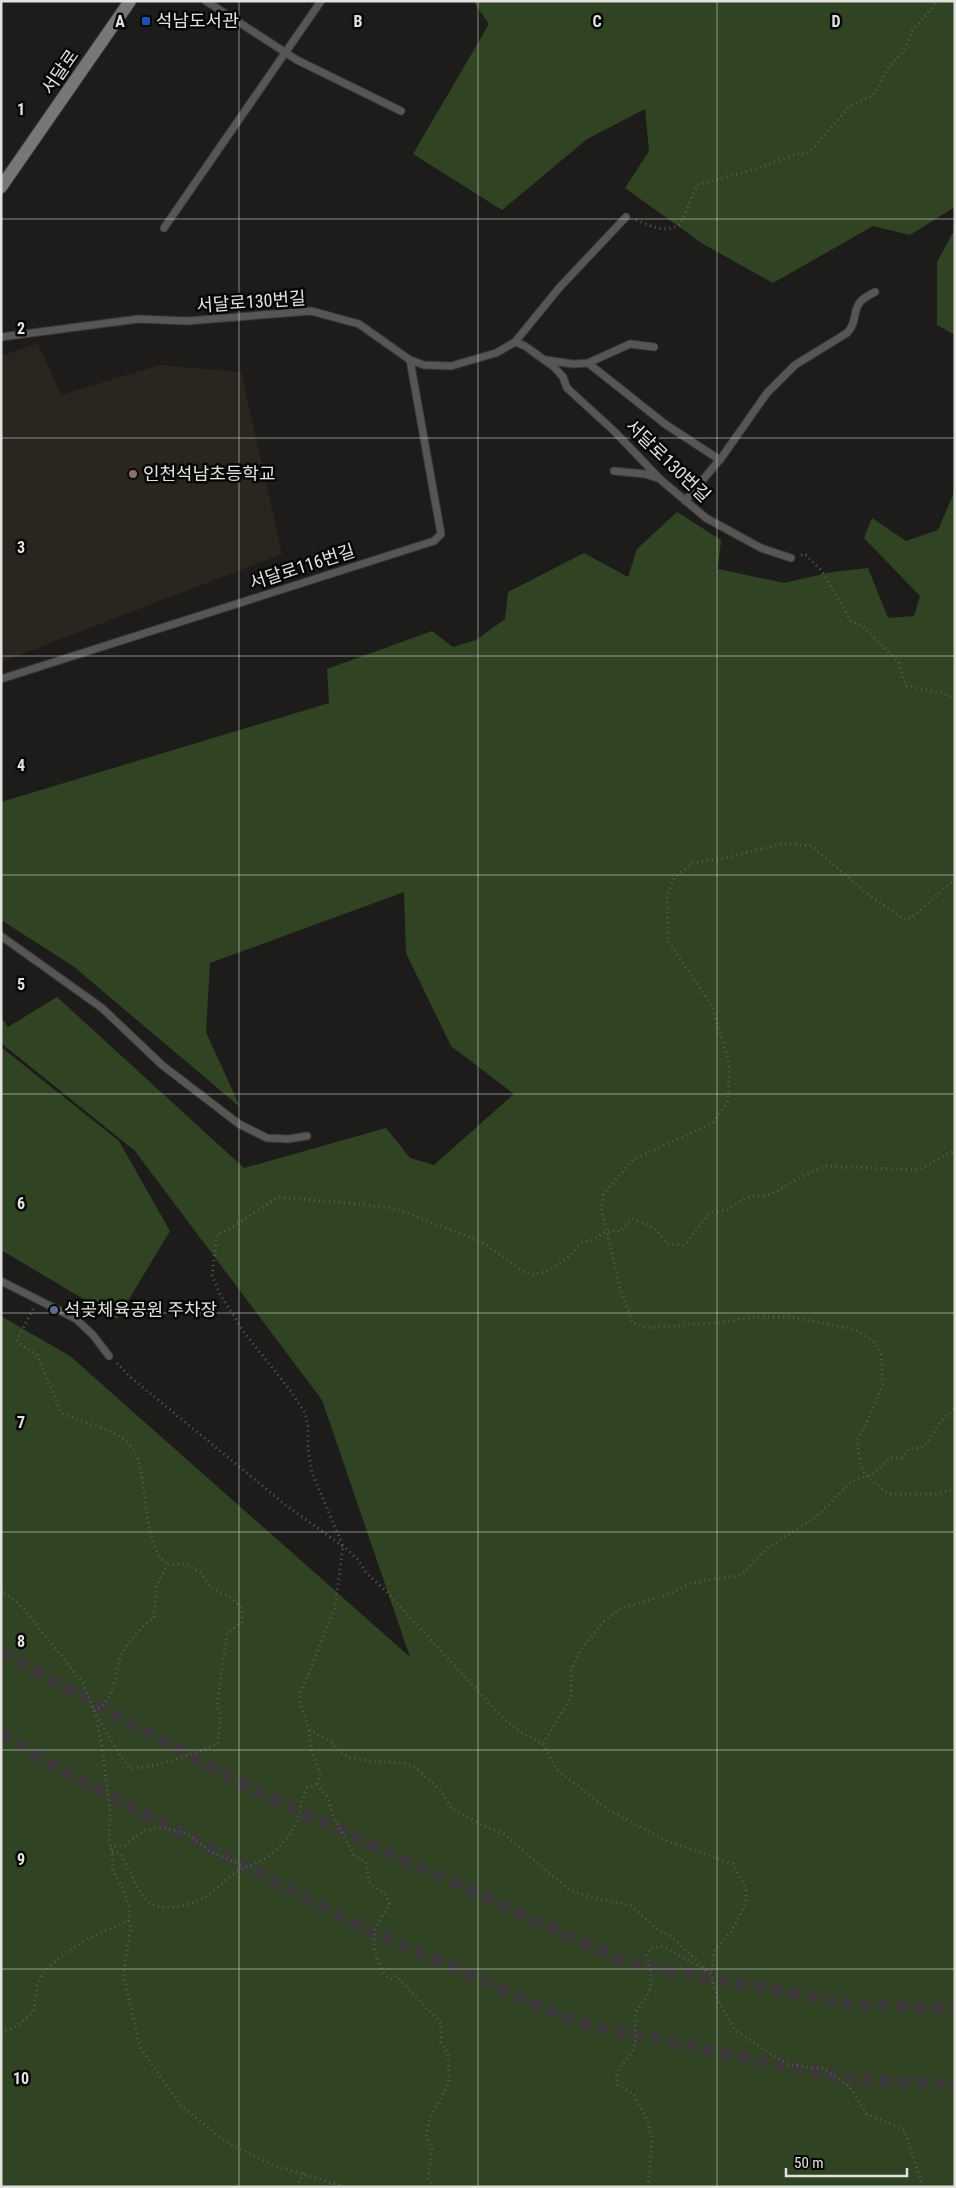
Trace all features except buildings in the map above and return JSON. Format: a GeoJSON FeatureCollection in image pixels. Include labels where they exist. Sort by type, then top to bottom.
{"type":"FeatureCollection","features":[{"type":"Feature","properties":{"kind":"street","name":"서달로"},"geometry":{"type":"LineString","coordinates":[[1,187],[130,1]]}},
{"type":"Feature","properties":{"kind":"lane"},"geometry":{"type":"LineString","coordinates":[[206,1],[286,52],[401,111]]}},
{"type":"Feature","properties":{"kind":"lane"},"geometry":{"type":"LineString","coordinates":[[164,228],[321,1]]}},
{"type":"Feature","properties":{"kind":"lane","name":"서달로130번길"},"geometry":{"type":"LineString","coordinates":[[1,337],[138,319],[187,321],[311,311],[359,324],[410,360],[424,365],[451,366],[496,353],[515,342],[559,288],[626,216]]}},
{"type":"Feature","properties":{"kind":"lane"},"geometry":{"type":"LineString","coordinates":[[685,501],[720,460],[767,393],[795,365],[847,333],[854,326],[857,308],[862,300],[875,292]]}},
{"type":"Feature","properties":{"kind":"lane","name":"서달로130번길"},"geometry":{"type":"LineString","coordinates":[[515,342],[525,346],[563,377],[567,388],[614,431],[661,480],[706,518],[761,548],[791,558]]}},
{"type":"Feature","properties":{"kind":"lane","name":"서달로130번길"},"geometry":{"type":"LineString","coordinates":[[544,360],[573,364],[588,363],[630,344],[654,347]]}},
{"type":"Feature","properties":{"kind":"lane","name":"서달로116번길"},"geometry":{"type":"LineString","coordinates":[[1,679],[434,540],[441,534],[410,360]]}},
{"type":"Feature","properties":{"kind":"lane","name":"서달로130번길"},"geometry":{"type":"LineString","coordinates":[[588,363],[665,424],[720,460]]}},
{"type":"Feature","properties":{"kind":"lane"},"geometry":{"type":"LineString","coordinates":[[614,471],[645,474],[661,480]]}},
{"type":"Feature","properties":{"kind":"lane"},"geometry":{"type":"LineString","coordinates":[[1,936],[102,1008],[162,1065],[239,1124],[267,1138],[288,1139],[307,1136]]}},
{"type":"Feature","properties":{"kind":"lane"},"geometry":{"type":"LineString","coordinates":[[1,1281],[37,1301],[76,1319],[93,1335],[109,1356]]}},
{"type":"Feature","properties":{"kind":"path"},"geometry":{"type":"LineString","coordinates":[[626,216],[663,230],[680,225],[697,185],[762,168],[796,154],[806,154],[850,106],[872,96],[880,85],[887,69],[904,51],[912,31],[938,1]]}},
{"type":"Feature","properties":{"kind":"path"},"geometry":{"type":"LineString","coordinates":[[791,558],[805,554],[822,572],[851,621],[862,624],[898,663],[906,686],[942,693],[955,699]]}},
{"type":"Feature","properties":{"kind":"path"},"geometry":{"type":"LineString","coordinates":[[955,879],[915,915],[905,920],[864,892],[812,846],[782,844],[725,858],[692,863],[674,878],[667,896],[668,941],[712,1006],[729,1064],[728,1101],[713,1123],[633,1160],[604,1193],[601,1207],[621,1292],[633,1323],[648,1328],[723,1322],[755,1317],[790,1317],[854,1329],[875,1342],[881,1355],[883,1383],[867,1423],[857,1440],[860,1465],[866,1476],[889,1494],[936,1494],[955,1489]]}},
{"type":"Feature","properties":{"kind":"path"},"geometry":{"type":"LineString","coordinates":[[317,1784],[320,1774],[312,1752],[309,1730],[300,1702],[300,1694],[335,1608],[343,1546],[312,1473],[308,1449],[308,1426],[304,1413],[290,1390],[244,1331],[220,1294],[212,1275],[217,1234],[228,1230],[278,1197],[396,1209],[485,1244],[524,1272],[534,1275],[548,1270],[550,1267],[568,1258],[581,1243],[593,1240],[606,1232],[616,1230],[620,1232],[632,1219],[655,1228],[667,1244],[684,1245],[710,1213],[728,1210],[745,1198],[772,1194],[797,1179],[825,1166],[918,1170],[932,1165],[944,1154],[955,1150]]}},
{"type":"Feature","properties":{"kind":"path"},"geometry":{"type":"LineString","coordinates":[[37,1301],[17,1340],[37,1354],[61,1413],[104,1428],[133,1446],[139,1464],[145,1515],[152,1541],[156,1552],[168,1565]]}},
{"type":"Feature","properties":{"kind":"path"},"geometry":{"type":"LineString","coordinates":[[109,1356],[129,1376],[163,1402],[287,1506],[343,1546],[500,1715],[520,1732],[543,1744],[557,1770],[609,1810],[669,1842],[733,1864],[746,1889],[746,1903],[732,1931],[714,1951],[711,1974],[718,2000],[735,2030],[786,2064],[824,2069],[850,2087],[868,2114],[904,2130],[923,2187]]}},
{"type":"Feature","properties":{"kind":"path"},"geometry":{"type":"LineString","coordinates":[[543,1744],[570,1697],[571,1671],[580,1651],[608,1618],[620,1608],[666,1595],[692,1583],[740,1575],[767,1548],[816,1517],[851,1482],[875,1472],[890,1458],[902,1458],[910,1449],[924,1446],[941,1420],[955,1408]]}},
{"type":"Feature","properties":{"kind":"path"},"geometry":{"type":"LineString","coordinates":[[1,1589],[24,1609],[83,1684],[94,1711],[119,1754],[130,1768],[137,1768],[172,1760],[218,1744],[220,1716],[217,1707],[221,1682],[222,1656],[227,1633],[242,1623],[242,1609],[233,1599],[210,1587],[202,1574],[185,1563],[168,1565]]}},
{"type":"Feature","properties":{"kind":"path"},"geometry":{"type":"LineString","coordinates":[[94,1711],[104,1706],[116,1682],[118,1664],[125,1650],[138,1630],[154,1617],[157,1585],[168,1565]]}},
{"type":"Feature","properties":{"kind":"path"},"geometry":{"type":"LineString","coordinates":[[94,1711],[101,1741],[110,1808],[113,1871],[124,1889],[130,1905],[129,1921],[131,1928],[124,1973],[131,2014],[140,2047],[181,2106],[229,2144],[273,2165],[304,2173],[344,2187]]}},
{"type":"Feature","properties":{"kind":"path"},"geometry":{"type":"LineString","coordinates":[[309,1730],[332,1742],[336,1749],[350,1758],[374,1762],[404,1763],[415,1767],[440,1791],[452,1809],[484,1826],[503,1833],[568,1889],[592,1898],[630,1905],[658,1930],[672,1937],[711,1974]]}},
{"type":"Feature","properties":{"kind":"path"},"geometry":{"type":"LineString","coordinates":[[111,1850],[121,1854],[142,1895],[150,1903],[166,1907],[185,1905],[205,1897],[225,1879],[246,1866],[260,1862],[281,1845],[293,1830],[300,1813],[301,1800],[307,1788],[317,1784]]}},
{"type":"Feature","properties":{"kind":"path"},"geometry":{"type":"LineString","coordinates":[[317,1784],[328,1798],[332,1816],[354,1856],[366,1862],[369,1882],[386,1895],[390,1904],[376,1926],[373,1939],[374,1950],[384,1974],[390,1979],[396,1976],[441,2023],[441,2042],[448,2055],[449,2082],[430,2118],[426,2136],[432,2149],[428,2178],[434,2187]]}},
{"type":"Feature","properties":{"kind":"path"},"geometry":{"type":"LineString","coordinates":[[111,1850],[125,1845],[145,1830],[165,1828],[190,1835],[211,1852],[246,1866]]}},
{"type":"Feature","properties":{"kind":"path"},"geometry":{"type":"LineString","coordinates":[[1,2033],[16,2027],[34,2012],[39,1981],[57,1959],[108,1928],[129,1921]]}},
{"type":"Feature","properties":{"kind":"path"},"geometry":{"type":"LineString","coordinates":[[648,2187],[652,2142],[649,2124],[634,2094],[618,2086],[616,2076],[619,2065],[632,2052],[636,2040],[636,2012],[646,1997],[652,1979],[646,1955],[650,1948],[663,1946],[711,1974]]}},
{"type":"Feature","properties":{"kind":"path"},"geometry":{"type":"LineString","coordinates":[[296,2187],[304,2173]]}},
{"type":"Feature","properties":{"kind":"shaded area","name":"인천석남초등학교"},"geometry":{"type":"Polygon","coordinates":[[[38,343],[61,395],[160,365],[241,372],[282,554],[1,662],[1,356],[38,343]]]}},
{"type":"Feature","properties":{"kind":"green space"},"geometry":{"type":"Polygon","coordinates":[[[473,1],[955,1],[955,207],[910,235],[873,226],[773,283],[703,244],[625,188],[649,151],[645,109],[587,139],[502,210],[413,154],[489,24],[473,1]]]}},
{"type":"Feature","properties":{"kind":"green space"},"geometry":{"type":"Polygon","coordinates":[[[955,229],[955,335],[937,325],[937,262],[955,229]]]}},
{"type":"Feature","properties":{"kind":"green space"},"geometry":{"type":"Polygon","coordinates":[[[955,475],[955,2187],[1,2187],[1,1316],[70,1356],[410,1657],[322,1400],[135,1151],[1,1043],[1,1017],[8,1027],[57,997],[244,1168],[386,1128],[410,1158],[434,1165],[514,1094],[451,1046],[406,953],[404,892],[210,963],[206,1032],[240,1107],[73,966],[1,920],[1,802],[329,703],[327,669],[432,631],[453,647],[476,640],[505,619],[508,592],[584,553],[628,577],[637,549],[677,512],[721,540],[718,569],[784,583],[832,572],[868,568],[888,618],[914,616],[920,596],[864,538],[872,518],[906,541],[938,530],[953,495],[955,475]]]}},
{"type":"Feature","properties":{"kind":"green space"},"geometry":{"type":"Polygon","coordinates":[[[1,1047],[119,1141],[170,1231],[117,1319],[1,1250],[1,1047]]]}},
{"type":"Feature","properties":{"kind":"tunnel"},"geometry":{"type":"LineString","coordinates":[[1,1652],[255,1791],[625,1962],[857,2005],[955,2009]]}},
{"type":"Feature","properties":{"kind":"tunnel"},"geometry":{"type":"LineString","coordinates":[[1,1733],[66,1773],[359,1926],[578,2023],[851,2079],[955,2085]]}},
{"type":"Feature","properties":{"kind":"place","name":"석남도서관"},"geometry":{"type":"Point","coordinates":[146,21]}},
{"type":"Feature","properties":{"kind":"place","name":"인천석남초등학교"},"geometry":{"type":"Point","coordinates":[133,474]}},
{"type":"Feature","properties":{"kind":"place","name":"석곶체육공원 주차장"},"geometry":{"type":"Point","coordinates":[54,1310]}}]}
